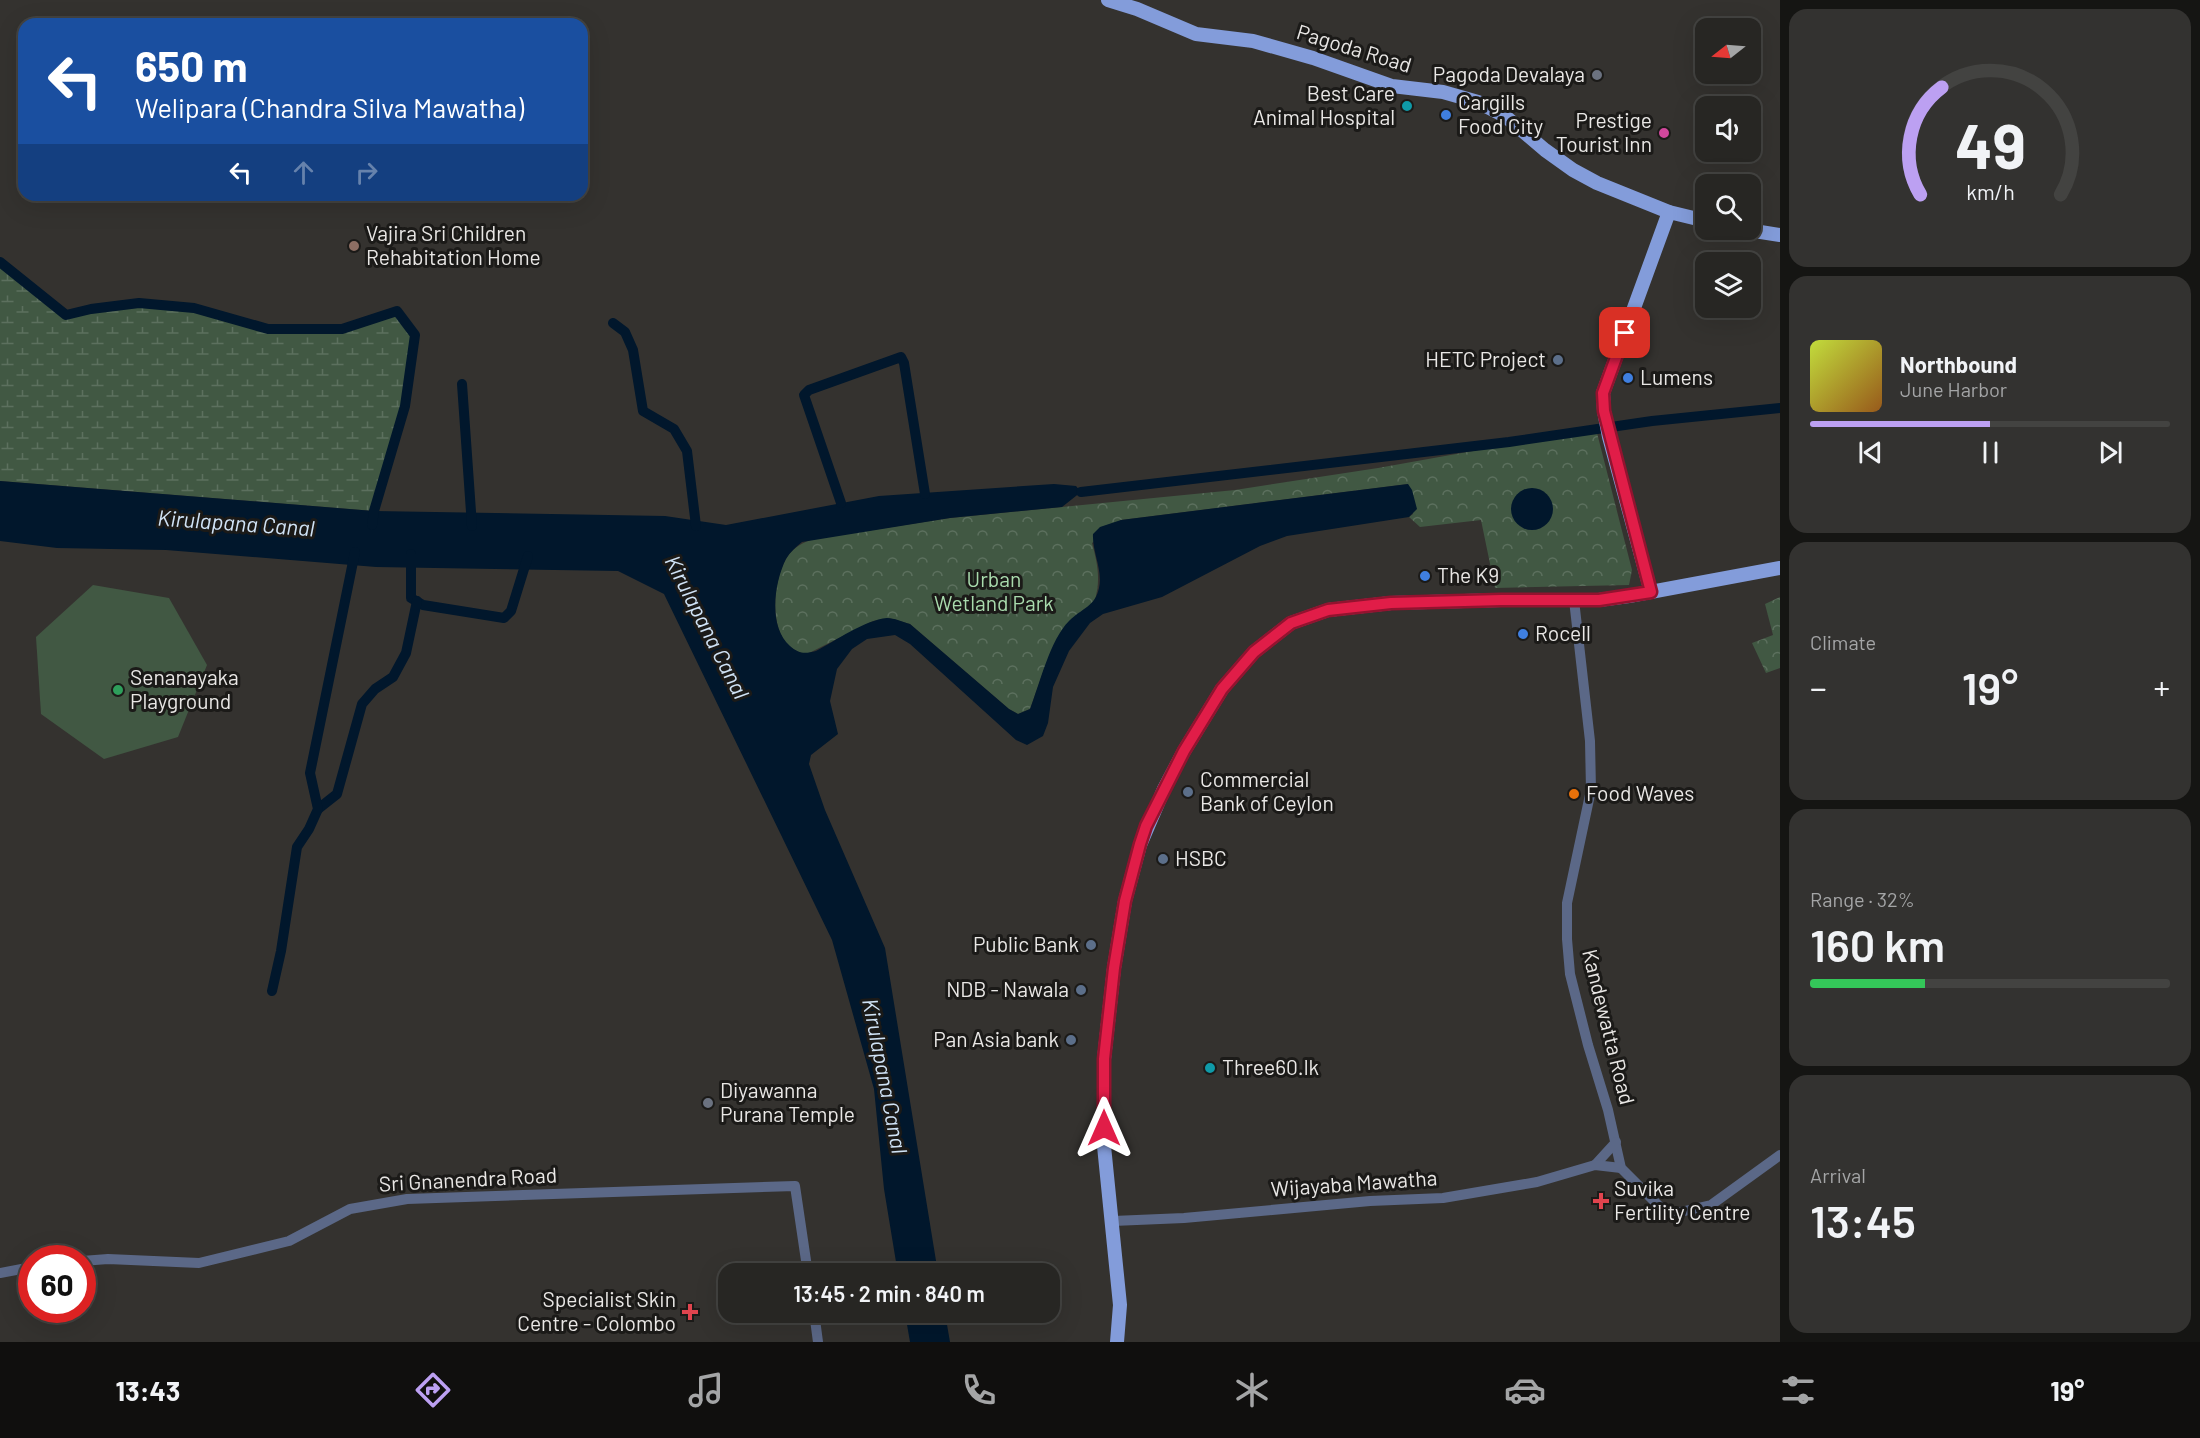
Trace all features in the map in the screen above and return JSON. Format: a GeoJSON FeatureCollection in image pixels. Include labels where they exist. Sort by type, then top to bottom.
{"type":"FeatureCollection","features":[{"type":"Feature","properties":{"kind":"main road","name":"Pagoda Road"},"geometry":{"type":"LineString","coordinates":[[1108,0],[1137,9],[1196,34],[1253,41],[1313,58],[1392,86],[1443,92],[1478,102],[1505,116],[1573,170],[1632,199],[1695,218]]}},
{"type":"Feature","properties":{"kind":"main road"},"geometry":{"type":"LineString","coordinates":[[1651,592],[1609,437],[1603,393],[1670,212]]}},
{"type":"Feature","properties":{"kind":"main road"},"geometry":{"type":"LineString","coordinates":[[1761,232],[1780,235]]}},
{"type":"Feature","properties":{"kind":"main road"},"geometry":{"type":"LineString","coordinates":[[1117,1342],[1120,1305],[1104,1146],[1104,1059],[1114,968],[1125,901],[1146,826],[1184,751],[1222,689],[1254,652],[1291,623],[1328,610],[1391,603],[1599,600],[1780,568]]}},
{"type":"Feature","properties":{"kind":"street","name":"Kandewatta Road"},"geometry":{"type":"LineString","coordinates":[[1574,600],[1590,741],[1591,790],[1567,903],[1567,939],[1570,974],[1621,1168]]}},
{"type":"Feature","properties":{"kind":"street"},"geometry":{"type":"LineString","coordinates":[[1595,1165],[1616,1142]]}},
{"type":"Feature","properties":{"kind":"street"},"geometry":{"type":"LineString","coordinates":[[1595,1165],[1621,1168],[1663,1210],[1676,1213],[1711,1205],[1780,1155]]}},
{"type":"Feature","properties":{"kind":"street","name":"Wijayaba Mawatha"},"geometry":{"type":"LineString","coordinates":[[1113,1221],[1184,1218],[1370,1201],[1443,1198],[1537,1182],[1595,1165]]}},
{"type":"Feature","properties":{"kind":"street","name":"Sri Gnanendra Road"},"geometry":{"type":"LineString","coordinates":[[96,1260],[199,1263],[289,1241],[350,1209],[406,1199],[795,1186],[806,1263]]}},
{"type":"Feature","properties":{"kind":"street"},"geometry":{"type":"LineString","coordinates":[[0,1273],[18,1270]]}},
{"type":"Feature","properties":{"kind":"street"},"geometry":{"type":"LineString","coordinates":[[815,1323],[818,1342]]}},
{"type":"Feature","properties":{"kind":"green space"},"geometry":{"type":"Polygon","coordinates":[[[0,262],[66,315],[91,309],[139,303],[194,308],[268,329],[342,329],[397,311],[415,335],[405,406],[374,511],[0,481],[0,262]]]}},
{"type":"Feature","properties":{"kind":"green space","name":"Urban Wetland Park"},"geometry":{"type":"Polygon","coordinates":[[[1596,429],[1632,570],[1629,585],[1495,588],[1481,520],[1420,527],[1409,517],[1413,514],[1408,484],[1121,520],[1092,543],[1098,573],[1094,603],[1080,613],[1060,636],[1046,663],[1030,709],[1018,714],[1009,709],[910,624],[889,618],[873,621],[807,654],[794,649],[784,640],[778,628],[775,598],[782,568],[793,550],[802,543],[814,539],[950,518],[1235,490],[1378,468],[1596,429]]]}},
{"type":"Feature","properties":{"kind":"green space","name":"Senanayaka Playground"},"geometry":{"type":"Polygon","coordinates":[[[93,585],[169,598],[207,665],[178,737],[104,759],[41,714],[36,637],[93,585]]]}},
{"type":"Feature","properties":{"kind":"green space"},"geometry":{"type":"Polygon","coordinates":[[[1780,597],[1780,668],[1766,673],[1752,643],[1773,635],[1765,604],[1780,597]]]}},
{"type":"Feature","properties":{"kind":"water","name":"Kirulapana Canal"},"geometry":{"type":"Polygon","coordinates":[[[0,481],[374,511],[665,516],[726,525],[879,496],[1054,484],[1076,486],[1081,492],[1062,507],[950,518],[802,542],[786,559],[778,580],[775,604],[778,628],[783,638],[796,651],[805,653],[816,651],[869,623],[887,618],[896,619],[910,624],[1009,709],[1018,714],[1030,709],[1046,662],[1062,629],[1091,603],[1097,594],[1100,574],[1093,534],[1100,527],[1121,520],[1408,484],[1417,509],[1409,517],[1287,536],[1260,546],[1162,597],[1103,614],[1090,623],[1069,651],[1053,687],[1048,723],[1043,736],[1027,745],[1016,740],[910,644],[895,635],[867,639],[852,649],[837,669],[830,701],[838,734],[811,755],[809,764],[825,810],[885,948],[936,1263],[896,1263],[884,1189],[874,1089],[832,940],[664,594],[618,571],[376,567],[166,550],[57,548],[0,541],[0,481]]]}},
{"type":"Feature","properties":{"kind":"water"},"geometry":{"type":"Polygon","coordinates":[[[1532,488],[1547,494],[1553,509],[1547,524],[1532,530],[1517,524],[1511,509],[1517,494],[1532,488]]]}},
{"type":"Feature","properties":{"kind":"water"},"geometry":{"type":"Polygon","coordinates":[[[907,1323],[947,1323],[950,1342],[910,1342],[907,1323]]]}},
{"type":"Feature","properties":{"kind":"waterway"},"geometry":{"type":"LineString","coordinates":[[0,262],[66,315],[91,309],[139,303],[194,308],[268,329],[342,329],[397,311],[415,335],[405,406],[374,511],[372,525]]}},
{"type":"Feature","properties":{"kind":"waterway"},"geometry":{"type":"LineString","coordinates":[[613,323],[625,332],[633,350],[643,411],[674,429],[687,451],[696,526]]}},
{"type":"Feature","properties":{"kind":"waterway"},"geometry":{"type":"LineString","coordinates":[[841,503],[804,395],[809,390],[901,357],[904,363],[925,494]]}},
{"type":"Feature","properties":{"kind":"waterway"},"geometry":{"type":"LineString","coordinates":[[462,384],[472,526]]}},
{"type":"Feature","properties":{"kind":"waterway"},"geometry":{"type":"LineString","coordinates":[[1081,492],[1509,442],[1652,421],[1780,408]]}},
{"type":"Feature","properties":{"kind":"waterway"},"geometry":{"type":"LineString","coordinates":[[272,991],[281,951],[297,847],[318,809],[310,773],[355,552]]}},
{"type":"Feature","properties":{"kind":"waterway"},"geometry":{"type":"LineString","coordinates":[[411,554],[411,598],[423,605],[504,618],[511,611],[528,556]]}},
{"type":"Feature","properties":{"kind":"waterway"},"geometry":{"type":"LineString","coordinates":[[318,809],[337,794],[362,704],[375,689],[393,677],[406,653],[417,601]]}},
{"type":"Feature","properties":{"kind":"place","name":"Pagoda Devalaya"},"geometry":{"type":"Point","coordinates":[1597,75]}},
{"type":"Feature","properties":{"kind":"place","name":"Best Care Animal Hospital"},"geometry":{"type":"Point","coordinates":[1407,106]}},
{"type":"Feature","properties":{"kind":"place","name":"Cargills Food City"},"geometry":{"type":"Point","coordinates":[1446,115]}},
{"type":"Feature","properties":{"kind":"place","name":"Prestige Tourist Inn"},"geometry":{"type":"Point","coordinates":[1664,133]}},
{"type":"Feature","properties":{"kind":"place","name":"Vajira Sri Children Rehabitation Home"},"geometry":{"type":"Point","coordinates":[354,246]}},
{"type":"Feature","properties":{"kind":"place","name":"HETC Project"},"geometry":{"type":"Point","coordinates":[1558,360]}},
{"type":"Feature","properties":{"kind":"place","name":"Lumens"},"geometry":{"type":"Point","coordinates":[1628,378]}},
{"type":"Feature","properties":{"kind":"place","name":"The K9"},"geometry":{"type":"Point","coordinates":[1425,576]}},
{"type":"Feature","properties":{"kind":"place","name":"Rocell"},"geometry":{"type":"Point","coordinates":[1523,634]}},
{"type":"Feature","properties":{"kind":"place","name":"Senanayaka Playground"},"geometry":{"type":"Point","coordinates":[118,690]}},
{"type":"Feature","properties":{"kind":"place","name":"Commercial Bank of Ceylon"},"geometry":{"type":"Point","coordinates":[1188,792]}},
{"type":"Feature","properties":{"kind":"place","name":"Food Waves"},"geometry":{"type":"Point","coordinates":[1574,794]}},
{"type":"Feature","properties":{"kind":"place","name":"HSBC"},"geometry":{"type":"Point","coordinates":[1163,859]}},
{"type":"Feature","properties":{"kind":"place","name":"Public Bank"},"geometry":{"type":"Point","coordinates":[1091,945]}},
{"type":"Feature","properties":{"kind":"place","name":"NDB - Nawala"},"geometry":{"type":"Point","coordinates":[1081,990]}},
{"type":"Feature","properties":{"kind":"place","name":"Pan Asia bank"},"geometry":{"type":"Point","coordinates":[1071,1040]}},
{"type":"Feature","properties":{"kind":"place","name":"Three60.lk"},"geometry":{"type":"Point","coordinates":[1210,1068]}},
{"type":"Feature","properties":{"kind":"place","name":"Diyawanna Purana Temple"},"geometry":{"type":"Point","coordinates":[708,1103]}},
{"type":"Feature","properties":{"kind":"place","name":"Suvika Fertility Centre"},"geometry":{"type":"Point","coordinates":[1601,1201]}},
{"type":"Feature","properties":{"kind":"place","name":"Specialist Skin Centre - Colombo"},"geometry":{"type":"Point","coordinates":[690,1312]}},
{"type":"Feature","properties":{"kind":"route"},"geometry":{"type":"LineString","coordinates":[[1104,1128],[1104,1059],[1114,968],[1125,901],[1140,844],[1146,826],[1184,751],[1222,689],[1254,652],[1291,623],[1328,610],[1391,603],[1599,600],[1651,592],[1604,411],[1603,393],[1625,333]]}}]}
